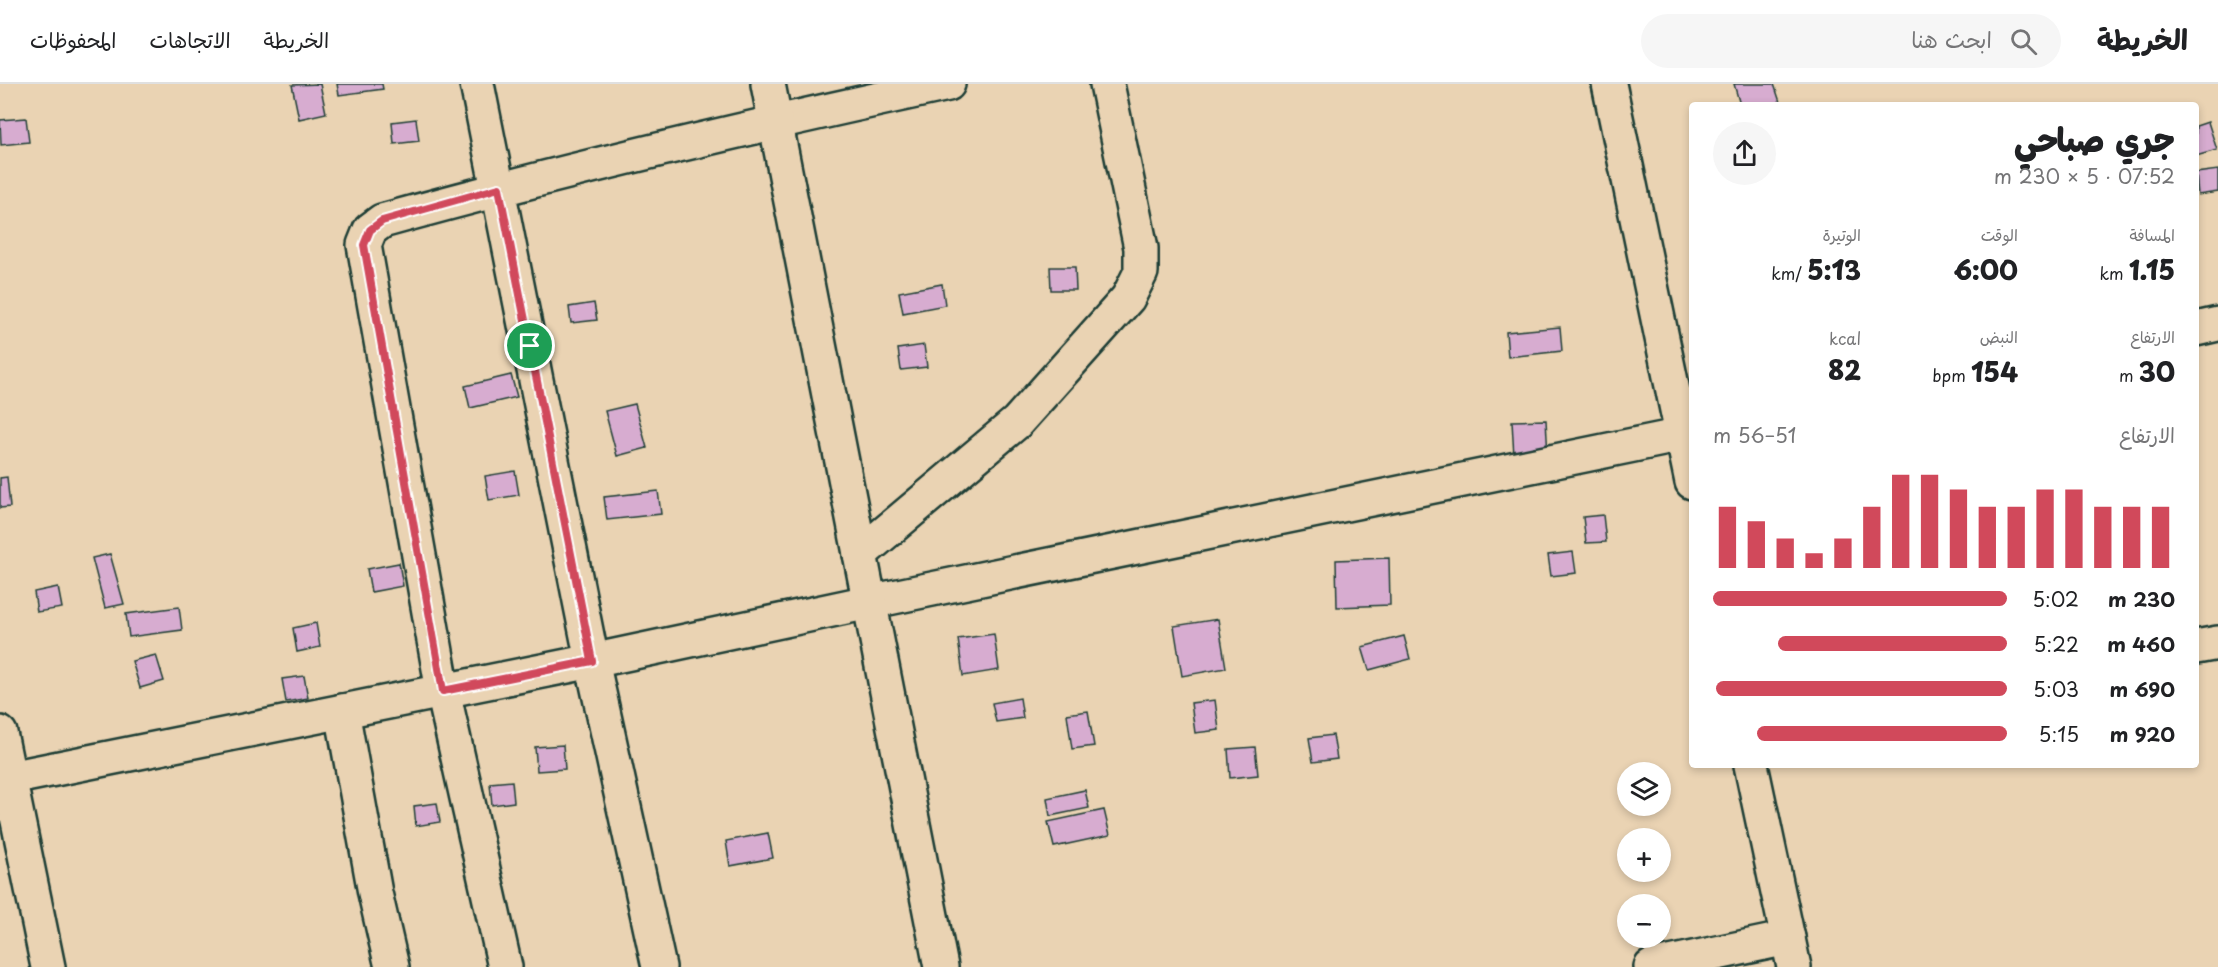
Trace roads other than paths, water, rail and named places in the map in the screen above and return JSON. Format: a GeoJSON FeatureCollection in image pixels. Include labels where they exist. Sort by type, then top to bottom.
{"type":"FeatureCollection","features":[{"type":"Feature","properties":{"kind":"street"},"geometry":{"type":"LineString","coordinates":[[477,84],[592,661],[659,967]]}},
{"type":"Feature","properties":{"kind":"street"},"geometry":{"type":"LineString","coordinates":[[768,84],[941,967]]}},
{"type":"Feature","properties":{"kind":"street"},"geometry":{"type":"LineString","coordinates":[[505,967],[443,691],[364,245],[370,230],[382,221],[499,188],[775,121],[948,84]]}},
{"type":"Feature","properties":{"kind":"street"},"geometry":{"type":"LineString","coordinates":[[860,554],[1017,422],[1128,298],[1141,272],[1141,248],[1107,84]]}},
{"type":"Feature","properties":{"kind":"street"},"geometry":{"type":"LineString","coordinates":[[1609,84],[1687,434],[1689,453]]}},
{"type":"Feature","properties":{"kind":"street"},"geometry":{"type":"LineString","coordinates":[[2199,328],[2218,324]]}},
{"type":"Feature","properties":{"kind":"street"},"geometry":{"type":"LineString","coordinates":[[5,779],[592,661],[1687,434]]}},
{"type":"Feature","properties":{"kind":"street"},"geometry":{"type":"LineString","coordinates":[[2199,646],[2218,643]]}},
{"type":"Feature","properties":{"kind":"street"},"geometry":{"type":"LineString","coordinates":[[342,711],[375,893],[392,967]]}},
{"type":"Feature","properties":{"kind":"street"},"geometry":{"type":"LineString","coordinates":[[0,733],[5,779],[48,967]]}},
{"type":"Feature","properties":{"kind":"street"},"geometry":{"type":"LineString","coordinates":[[1651,967],[1791,952],[1752,768]]}}]}
